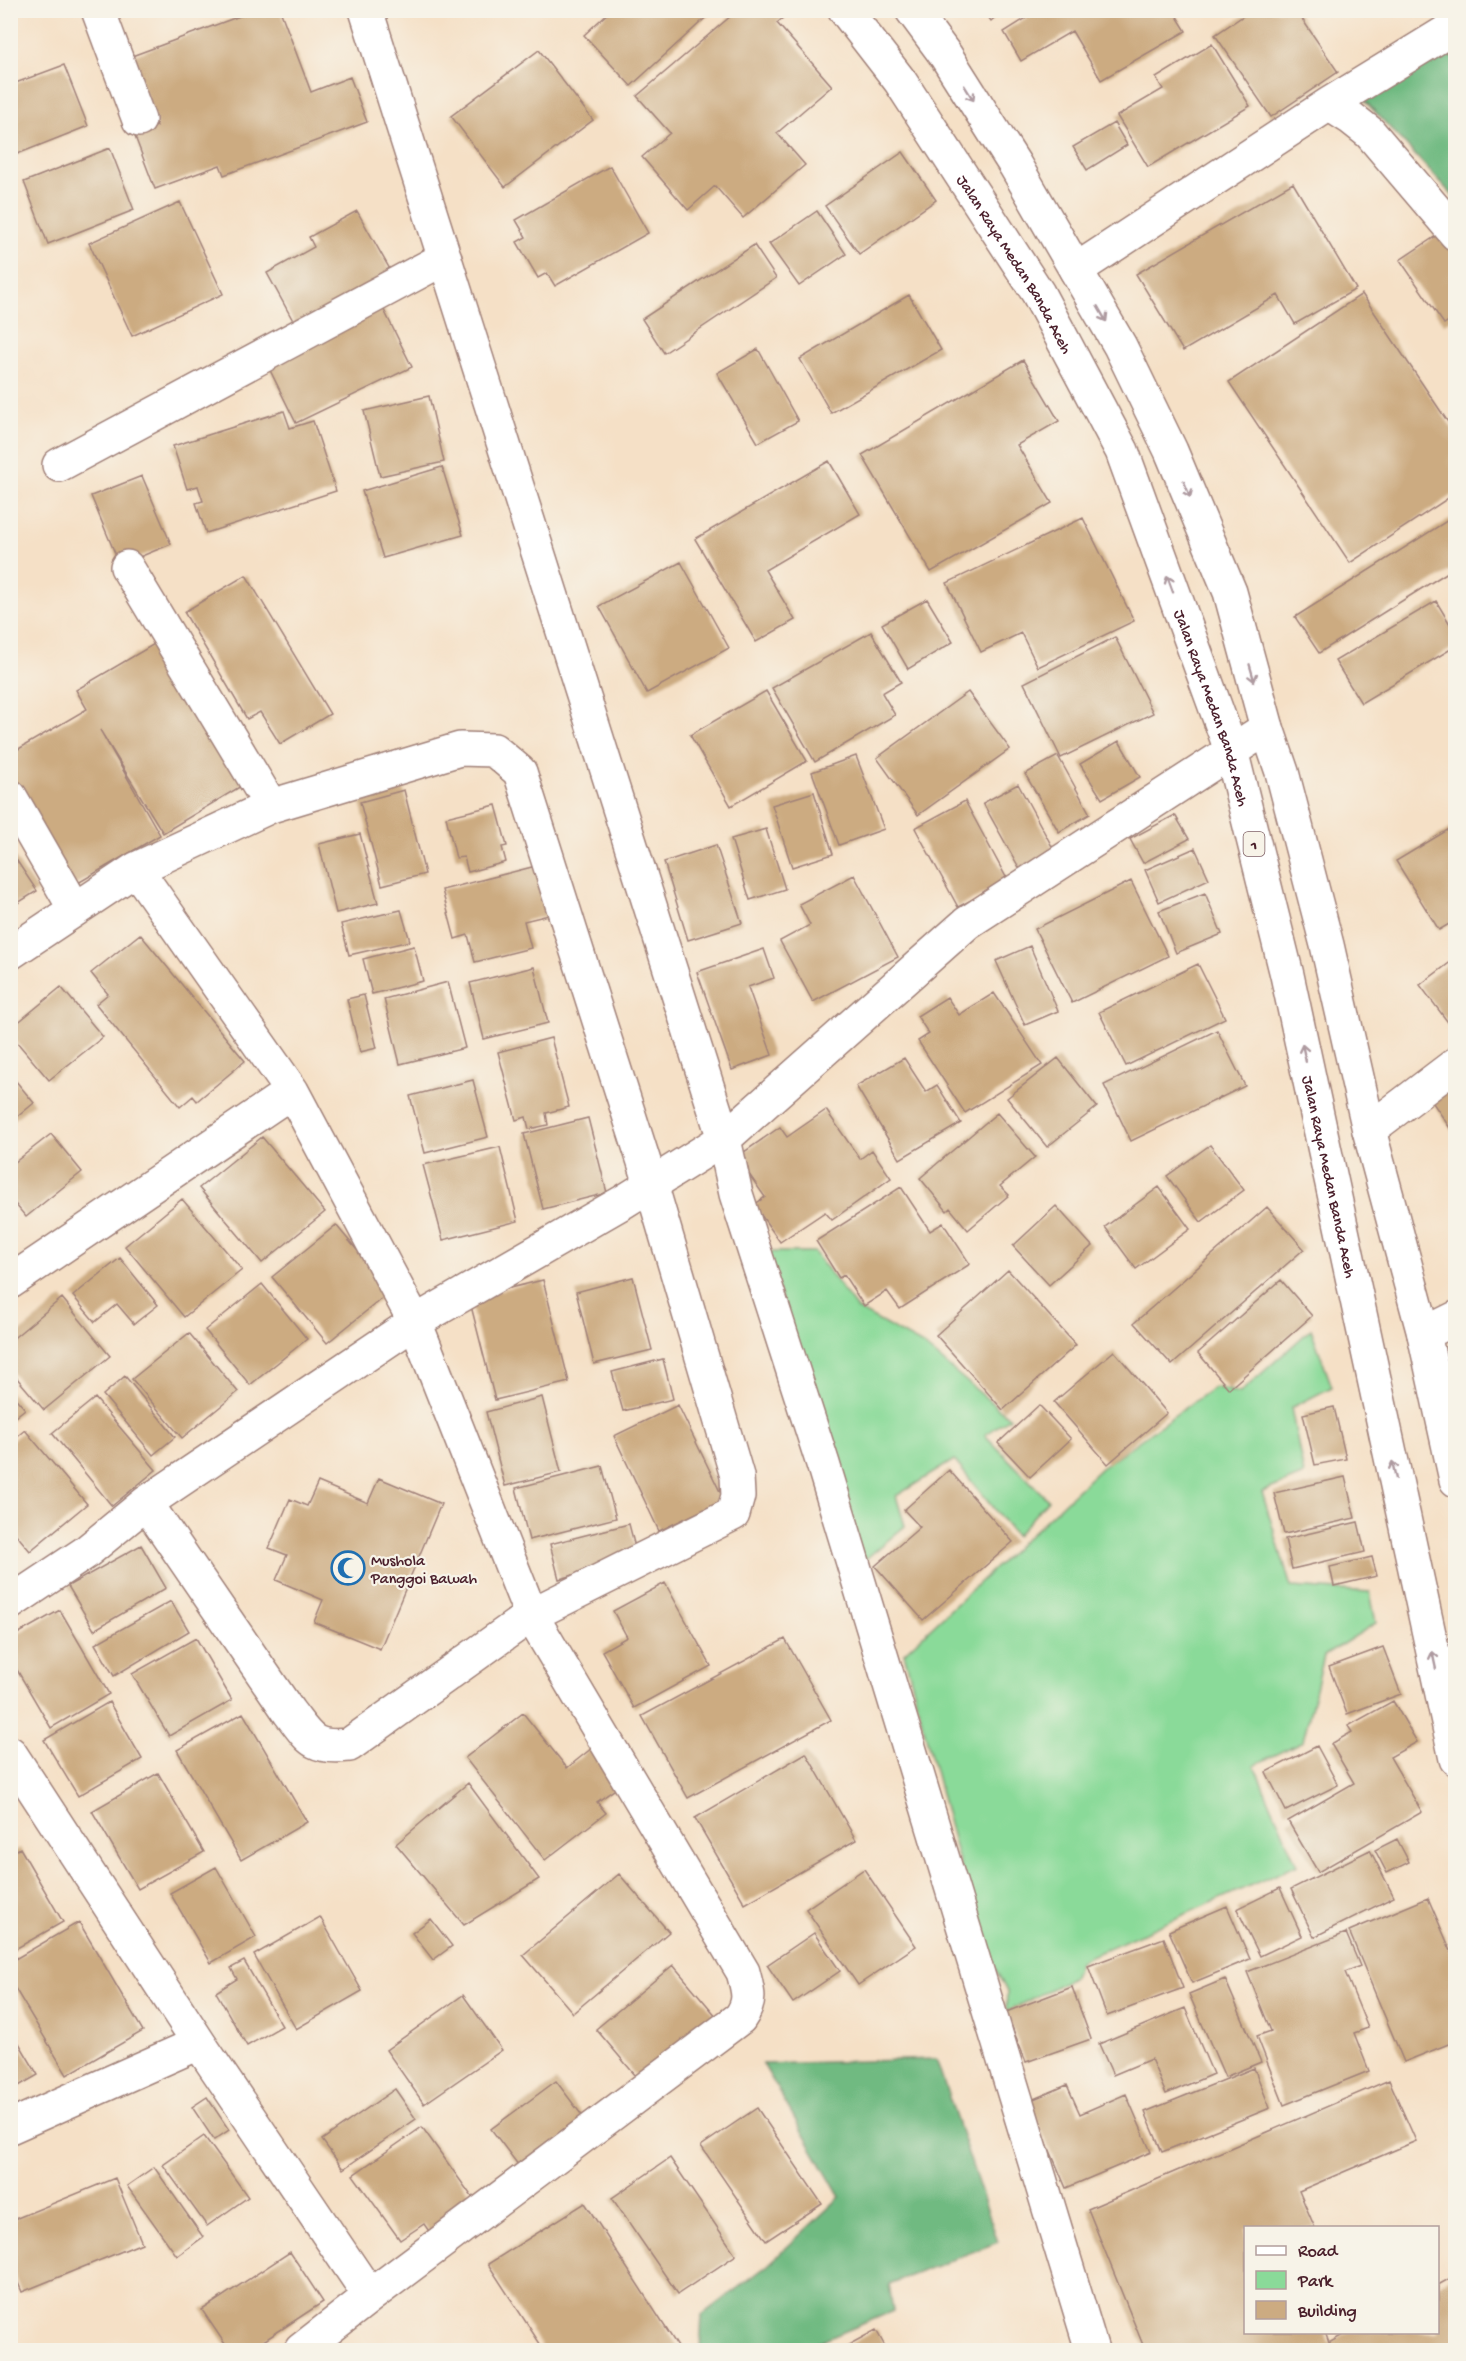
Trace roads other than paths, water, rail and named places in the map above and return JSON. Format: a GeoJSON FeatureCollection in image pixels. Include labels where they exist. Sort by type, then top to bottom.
{"type":"FeatureCollection","features":[{"type":"Feature","properties":{"kind":"main road"},"geometry":{"type":"LineString","coordinates":[[98,10],[139,120]]}},
{"type":"Feature","properties":{"kind":"main road"},"geometry":{"type":"LineString","coordinates":[[366,10],[724,1139],[736,1194],[823,1464],[1092,2350]]}},
{"type":"Feature","properties":{"kind":"main road","name":"Jalan Raya Medan Banda Aceh"},"geometry":{"type":"LineString","coordinates":[[845,10],[900,81],[1038,293],[1122,451],[1231,750],[1287,975],[1455,1759]]}},
{"type":"Feature","properties":{"kind":"main road"},"geometry":{"type":"LineString","coordinates":[[912,10],[946,56],[1120,346],[1172,451],[1230,592],[1267,728],[1282,772],[1321,922],[1369,1130],[1424,1334],[1455,1480]]}},
{"type":"Feature","properties":{"kind":"main road"},"geometry":{"type":"LineString","coordinates":[[1076,270],[1350,118],[1455,26]]}},
{"type":"Feature","properties":{"kind":"main road"},"geometry":{"type":"LineString","coordinates":[[900,81],[946,56]]}},
{"type":"Feature","properties":{"kind":"main road"},"geometry":{"type":"LineString","coordinates":[[1350,118],[1455,234]]}},
{"type":"Feature","properties":{"kind":"main road"},"geometry":{"type":"LineString","coordinates":[[59,465],[445,258]]}},
{"type":"Feature","properties":{"kind":"main road"},"geometry":{"type":"LineString","coordinates":[[127,567],[271,806]]}},
{"type":"Feature","properties":{"kind":"main road"},"geometry":{"type":"LineString","coordinates":[[10,1603],[85,1553],[146,1503],[415,1322],[724,1139],[967,923],[1267,728]]}},
{"type":"Feature","properties":{"kind":"main road"},"geometry":{"type":"LineString","coordinates":[[10,953],[136,869],[271,806],[460,749],[494,750],[520,772],[651,1184],[737,1476],[738,1496],[733,1514],[531,1615],[349,1745],[327,1747],[310,1738],[289,1712],[146,1503]]}},
{"type":"Feature","properties":{"kind":"main road"},"geometry":{"type":"LineString","coordinates":[[10,796],[75,909]]}},
{"type":"Feature","properties":{"kind":"main road"},"geometry":{"type":"LineString","coordinates":[[136,869],[292,1091],[415,1322],[531,1615],[743,1972],[750,1996],[748,2007],[740,2018],[300,2350]]}},
{"type":"Feature","properties":{"kind":"main road"},"geometry":{"type":"LineString","coordinates":[[1369,1130],[1455,1064]]}},
{"type":"Feature","properties":{"kind":"main road"},"geometry":{"type":"LineString","coordinates":[[10,1282],[292,1091]]}},
{"type":"Feature","properties":{"kind":"main road"},"geometry":{"type":"LineString","coordinates":[[1424,1334],[1455,1318]]}},
{"type":"Feature","properties":{"kind":"main road"},"geometry":{"type":"LineString","coordinates":[[10,1753],[198,2043],[370,2296]]}},
{"type":"Feature","properties":{"kind":"main road"},"geometry":{"type":"LineString","coordinates":[[10,2127],[198,2043]]}},
{"type":"Feature","properties":{"kind":"place","name":"Mushola Panggoi Bawah"},"geometry":{"type":"Point","coordinates":[348,1568]}}]}
